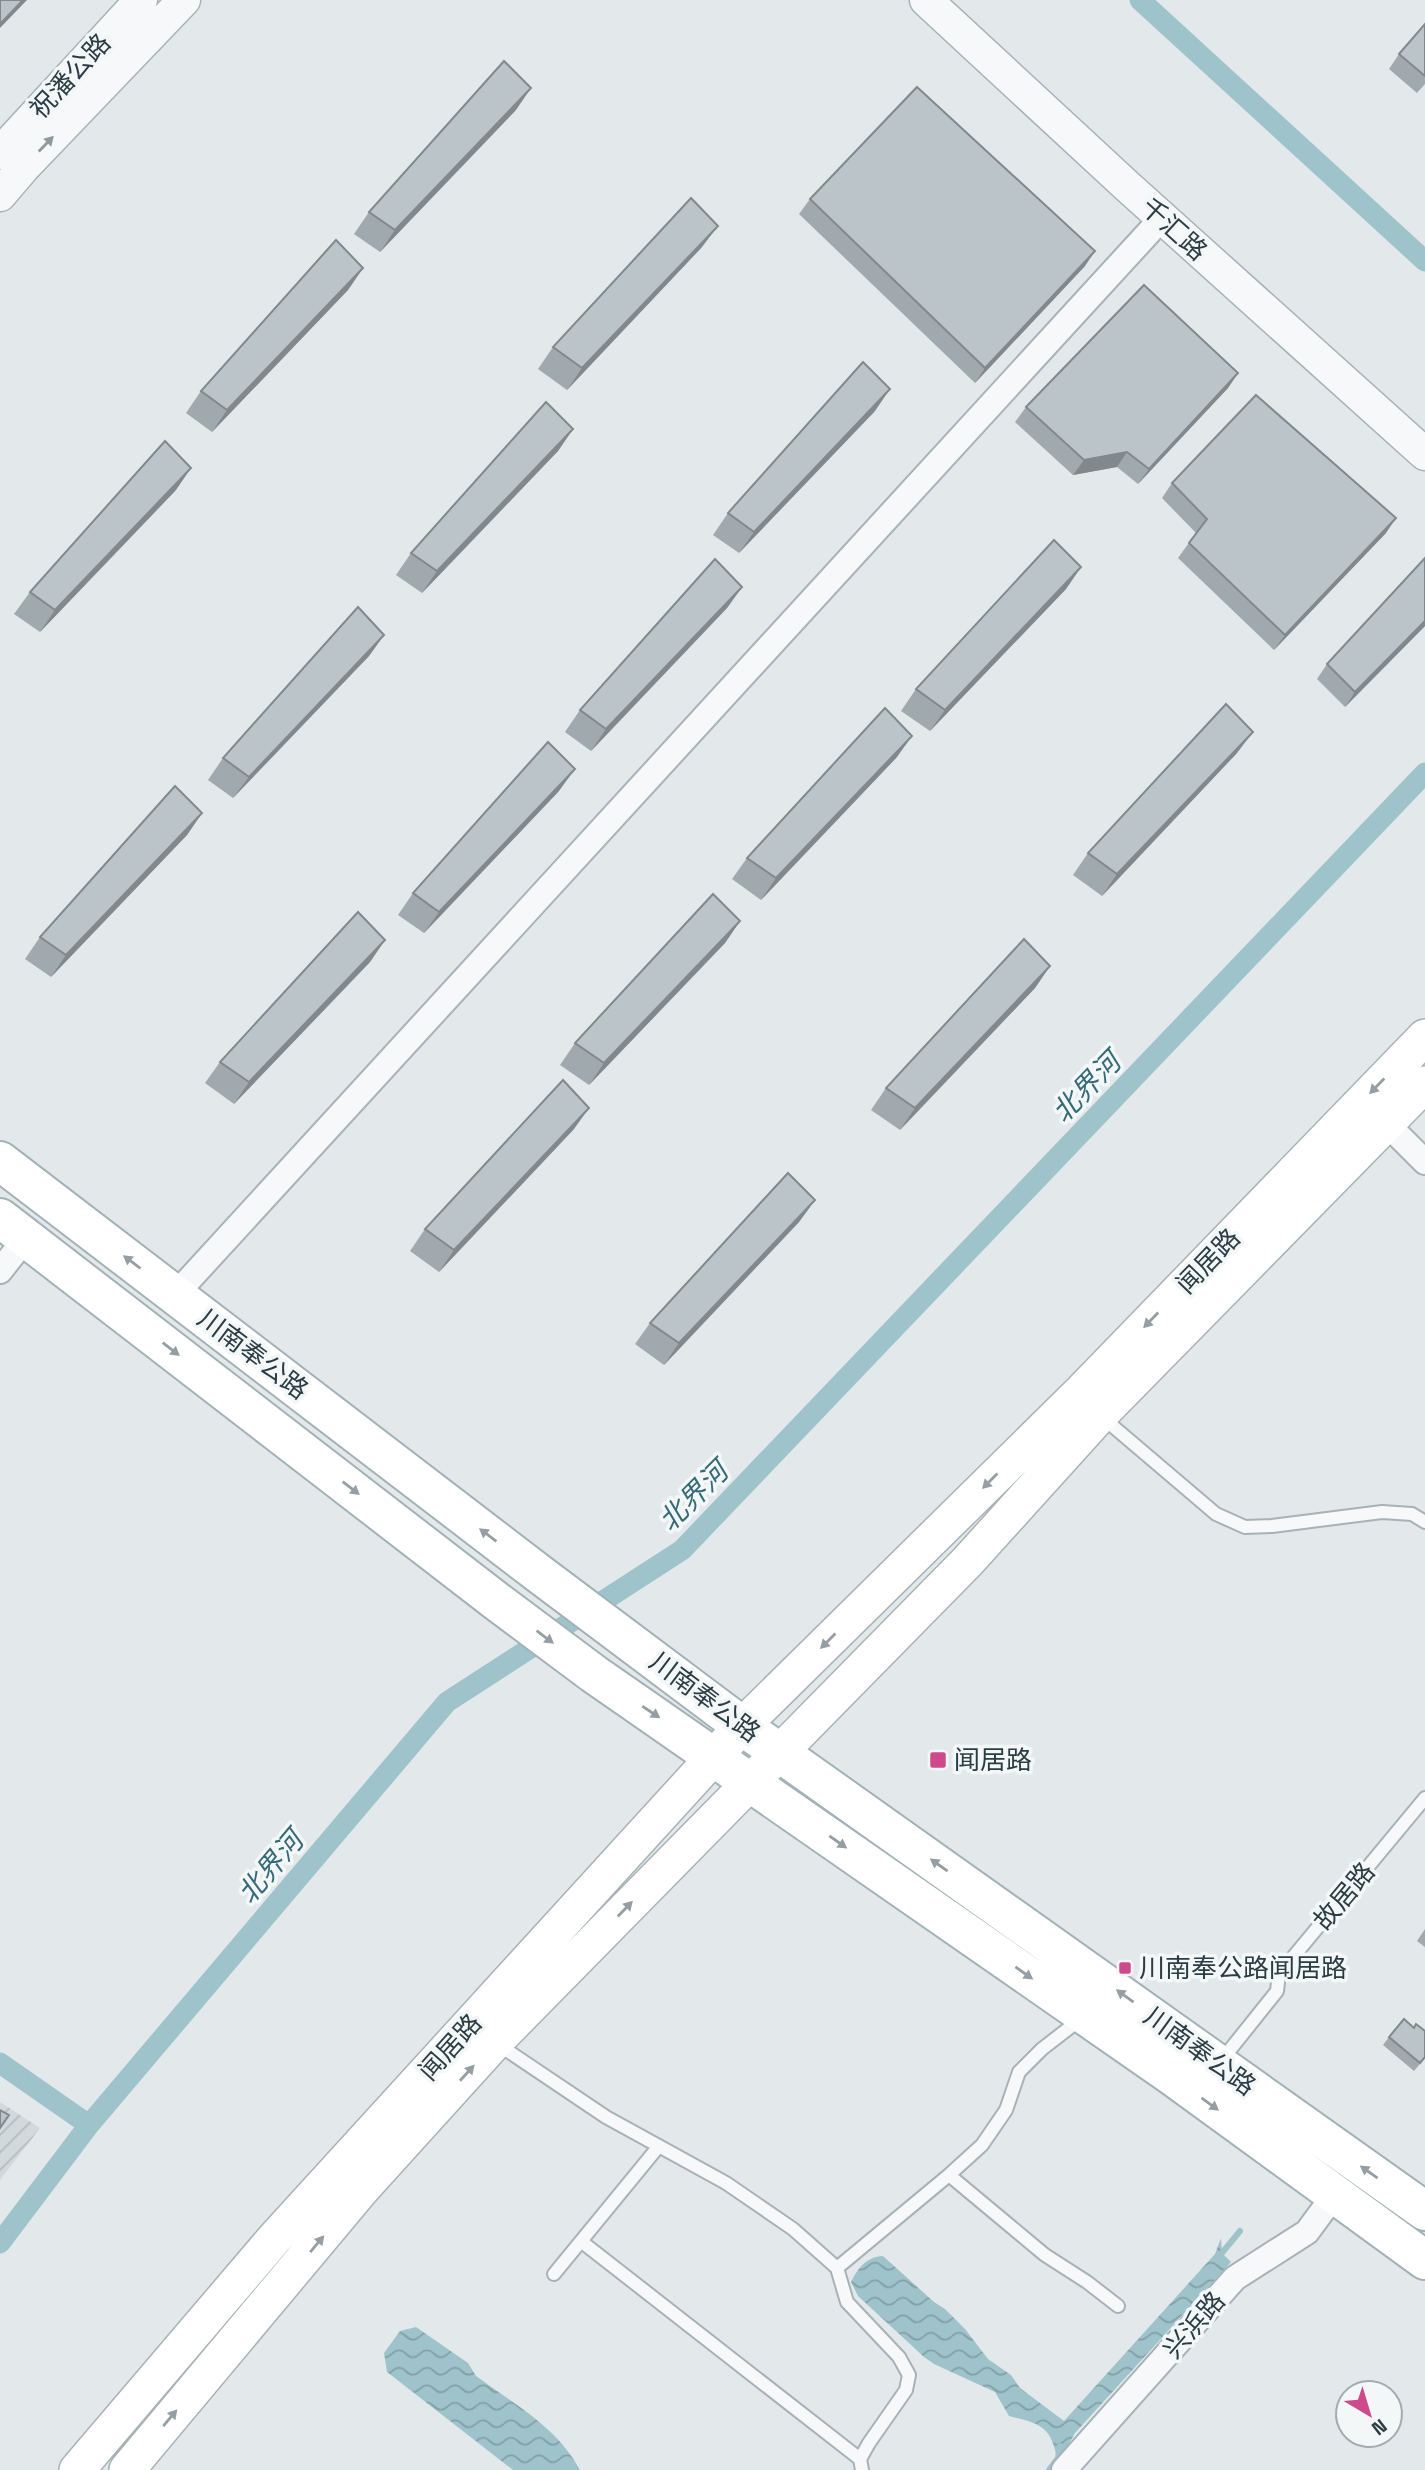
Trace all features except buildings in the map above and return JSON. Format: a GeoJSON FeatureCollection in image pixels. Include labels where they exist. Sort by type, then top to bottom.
{"type":"FeatureCollection","features":[{"type":"Feature","properties":{"kind":"main road","name":"闻居路"},"geometry":{"type":"LineString","coordinates":[[77,2470],[274,2239],[482,2033],[742,1726],[1091,1403],[1425,1037]]}},
{"type":"Feature","properties":{"kind":"main road"},"geometry":{"type":"LineString","coordinates":[[127,2470],[362,2190],[482,2033],[780,1753],[968,1561],[1091,1403],[1425,1084]]}},
{"type":"Feature","properties":{"kind":"main road","name":"川南奉公路"},"geometry":{"type":"LineString","coordinates":[[0,1161],[742,1726],[1425,2211]]}},
{"type":"Feature","properties":{"kind":"main road","name":"川南奉公路"},"geometry":{"type":"LineString","coordinates":[[13,1228],[594,1674],[716,1756],[1085,2015],[1425,2260]]}},
{"type":"Feature","properties":{"kind":"street","name":"祝潘公路"},"geometry":{"type":"LineString","coordinates":[[0,153],[141,0]]}},
{"type":"Feature","properties":{"kind":"street"},"geometry":{"type":"LineString","coordinates":[[0,195],[184,0]]}},
{"type":"Feature","properties":{"kind":"street","name":"千汇路"},"geometry":{"type":"LineString","coordinates":[[926,0],[1162,218],[1425,454]]}},
{"type":"Feature","properties":{"kind":"street"},"geometry":{"type":"LineString","coordinates":[[176,1295],[1162,218]]}},
{"type":"Feature","properties":{"kind":"street"},"geometry":{"type":"LineString","coordinates":[[1386,1123],[1425,1162]]}},
{"type":"Feature","properties":{"kind":"street"},"geometry":{"type":"LineString","coordinates":[[0,1270],[13,1228]]}},
{"type":"Feature","properties":{"kind":"street","name":"兴浜路"},"geometry":{"type":"LineString","coordinates":[[1064,2470],[1235,2278],[1307,2232],[1335,2194]]}},
{"type":"Feature","properties":{"kind":"lane"},"geometry":{"type":"LineString","coordinates":[[1091,1403],[1216,1514],[1245,1527],[1382,1512],[1412,1514],[1425,1522]]}},
{"type":"Feature","properties":{"kind":"lane","name":"故居路"},"geometry":{"type":"LineString","coordinates":[[1219,2064],[1277,1991],[1279,1974],[1425,1798]]}},
{"type":"Feature","properties":{"kind":"lane"},"geometry":{"type":"LineString","coordinates":[[837,2267],[982,2145],[1006,2110],[1019,2072],[1042,2049],[1085,2015]]}},
{"type":"Feature","properties":{"kind":"lane"},"geometry":{"type":"LineString","coordinates":[[482,2033],[606,2117],[737,2191],[793,2230],[837,2267],[847,2302],[898,2357],[909,2375],[906,2390],[869,2443],[861,2465],[582,2242]]}},
{"type":"Feature","properties":{"kind":"lane"},"geometry":{"type":"LineString","coordinates":[[554,2274],[659,2146]]}},
{"type":"Feature","properties":{"kind":"lane"},"geometry":{"type":"LineString","coordinates":[[949,2175],[1045,2255],[1118,2306]]}},
{"type":"Feature","properties":{"kind":"shaded area"},"geometry":{"type":"Polygon","coordinates":[[[0,2102],[40,2128],[0,2180],[0,2102]]]}},
{"type":"Feature","properties":{"kind":"water"},"geometry":{"type":"Polygon","coordinates":[[[1221,2238],[1222,2253],[1231,2262],[1075,2433],[1063,2455],[1056,2454],[1050,2436],[1040,2426],[1009,2416],[995,2392],[924,2357],[858,2296],[851,2282],[863,2264],[883,2256],[945,2309],[965,2329],[988,2359],[1011,2375],[1020,2388],[1064,2421],[1215,2254],[1221,2238]]]}},
{"type":"Feature","properties":{"kind":"water"},"geometry":{"type":"Polygon","coordinates":[[[416,2327],[468,2363],[476,2376],[547,2429],[580,2470],[513,2470],[387,2372],[384,2353],[400,2331],[416,2327]]]}},
{"type":"Feature","properties":{"kind":"waterway"},"geometry":{"type":"LineString","coordinates":[[1140,0],[1425,261]]}},
{"type":"Feature","properties":{"kind":"waterway","name":"北界河"},"geometry":{"type":"LineString","coordinates":[[0,2243],[89,2125],[447,1702],[682,1550],[1425,773]]}},
{"type":"Feature","properties":{"kind":"waterway"},"geometry":{"type":"LineString","coordinates":[[0,2063],[89,2125]]}},
{"type":"Feature","properties":{"kind":"waterway"},"geometry":{"type":"LineString","coordinates":[[1217,2259],[1240,2231]]}},
{"type":"Feature","properties":{"kind":"waterway"},"geometry":{"type":"LineString","coordinates":[[1049,2470],[1058,2458],[1060,2446]]}},
{"type":"Feature","properties":{"kind":"place","name":"闻居路"},"geometry":{"type":"Point","coordinates":[938,1760]}},
{"type":"Feature","properties":{"kind":"place","name":"川南奉公路闻居路"},"geometry":{"type":"Point","coordinates":[1125,1968]}}]}
